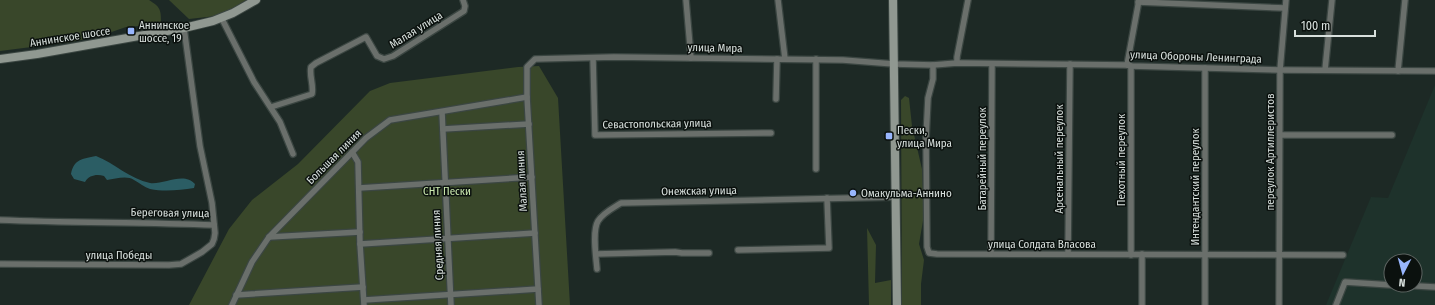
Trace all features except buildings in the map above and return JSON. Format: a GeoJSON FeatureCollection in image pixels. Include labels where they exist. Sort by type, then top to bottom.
{"type":"FeatureCollection","features":[{"type":"Feature","properties":{"kind":"main road","name":"Аннинское шоссе"},"geometry":{"type":"LineString","coordinates":[[0,59],[37,54],[184,28],[213,21],[256,0]]}},
{"type":"Feature","properties":{"kind":"main road"},"geometry":{"type":"LineString","coordinates":[[893,0],[897,305]]}},
{"type":"Feature","properties":{"kind":"street","name":"Малая улица"},"geometry":{"type":"LineString","coordinates":[[271,107],[312,94],[313,89],[310,72],[311,67],[316,63],[366,37],[378,56],[384,59],[394,56],[464,11],[465,6],[463,0]]}},
{"type":"Feature","properties":{"kind":"street"},"geometry":{"type":"LineString","coordinates":[[686,0],[691,58]]}},
{"type":"Feature","properties":{"kind":"street"},"geometry":{"type":"LineString","coordinates":[[778,0],[785,59]]}},
{"type":"Feature","properties":{"kind":"street"},"geometry":{"type":"LineString","coordinates":[[957,63],[968,0]]}},
{"type":"Feature","properties":{"kind":"street","name":"переулок Артиллеристов"},"geometry":{"type":"LineString","coordinates":[[1279,305],[1280,70],[1286,0]]}},
{"type":"Feature","properties":{"kind":"street"},"geometry":{"type":"LineString","coordinates":[[1325,70],[1332,0]]}},
{"type":"Feature","properties":{"kind":"street"},"geometry":{"type":"LineString","coordinates":[[1398,71],[1405,0]]}},
{"type":"Feature","properties":{"kind":"street"},"geometry":{"type":"LineString","coordinates":[[1138,1],[1285,8]]}},
{"type":"Feature","properties":{"kind":"street","name":"Пехотный переулок"},"geometry":{"type":"LineString","coordinates":[[1131,255],[1129,65],[1138,1]]}},
{"type":"Feature","properties":{"kind":"street"},"geometry":{"type":"LineString","coordinates":[[221,17],[254,82],[280,122],[293,154]]}},
{"type":"Feature","properties":{"kind":"street","name":"Береговая улица"},"geometry":{"type":"LineString","coordinates":[[0,220],[168,223],[214,226],[212,203],[200,146],[184,28]]}},
{"type":"Feature","properties":{"kind":"street","name":"Севастопольская улица"},"geometry":{"type":"LineString","coordinates":[[593,58],[595,135],[771,133]]}},
{"type":"Feature","properties":{"kind":"street","name":"улица Мира"},"geometry":{"type":"LineString","coordinates":[[535,59],[816,59],[843,60],[894,66],[933,65]]}},
{"type":"Feature","properties":{"kind":"street","name":"Малая линия"},"geometry":{"type":"LineString","coordinates":[[535,59],[527,67],[527,97],[539,305]]}},
{"type":"Feature","properties":{"kind":"street"},"geometry":{"type":"LineString","coordinates":[[776,99],[777,59]]}},
{"type":"Feature","properties":{"kind":"street"},"geometry":{"type":"LineString","coordinates":[[816,59],[816,169]]}},
{"type":"Feature","properties":{"kind":"street","name":"улица Обороны Ленинграда"},"geometry":{"type":"LineString","coordinates":[[933,65],[957,63],[1070,64],[1280,70],[1435,71]]}},
{"type":"Feature","properties":{"kind":"street","name":"Батарейный переулок"},"geometry":{"type":"LineString","coordinates":[[991,254],[992,64]]}},
{"type":"Feature","properties":{"kind":"street","name":"Арсенальный переулок"},"geometry":{"type":"LineString","coordinates":[[1068,254],[1070,64]]}},
{"type":"Feature","properties":{"kind":"street","name":"улица Солдата Власова"},"geometry":{"type":"LineString","coordinates":[[933,65],[933,79],[928,98],[926,138],[927,247],[929,252],[937,254],[1342,255]]}},
{"type":"Feature","properties":{"kind":"street","name":"Интендантский переулок"},"geometry":{"type":"LineString","coordinates":[[1205,68],[1205,305]]}},
{"type":"Feature","properties":{"kind":"street","name":"Большая линия"},"geometry":{"type":"LineString","coordinates":[[232,305],[252,262],[269,237],[366,138],[390,120],[527,97]]}},
{"type":"Feature","properties":{"kind":"street","name":"Средняя линия"},"geometry":{"type":"LineString","coordinates":[[442,112],[451,305]]}},
{"type":"Feature","properties":{"kind":"street"},"geometry":{"type":"LineString","coordinates":[[442,129],[529,124]]}},
{"type":"Feature","properties":{"kind":"street"},"geometry":{"type":"LineString","coordinates":[[1280,136],[1392,135]]}},
{"type":"Feature","properties":{"kind":"street"},"geometry":{"type":"LineString","coordinates":[[352,152],[358,162],[360,244],[364,303],[538,289]]}},
{"type":"Feature","properties":{"kind":"street"},"geometry":{"type":"LineString","coordinates":[[359,188],[532,177]]}},
{"type":"Feature","properties":{"kind":"street","name":"Онежская улица"},"geometry":{"type":"LineString","coordinates":[[597,269],[595,230],[598,221],[610,210],[621,203],[896,197]]}},
{"type":"Feature","properties":{"kind":"street"},"geometry":{"type":"LineString","coordinates":[[738,250],[829,248],[827,198]]}},
{"type":"Feature","properties":{"kind":"street","name":"улица Победы"},"geometry":{"type":"LineString","coordinates":[[0,264],[181,264],[202,252],[212,244],[214,239],[214,226]]}},
{"type":"Feature","properties":{"kind":"street"},"geometry":{"type":"LineString","coordinates":[[269,237],[360,232]]}},
{"type":"Feature","properties":{"kind":"street"},"geometry":{"type":"LineString","coordinates":[[360,244],[535,233]]}},
{"type":"Feature","properties":{"kind":"street"},"geometry":{"type":"LineString","coordinates":[[596,254],[675,252],[682,254],[709,253]]}},
{"type":"Feature","properties":{"kind":"street"},"geometry":{"type":"LineString","coordinates":[[1142,254],[1142,305]]}},
{"type":"Feature","properties":{"kind":"street"},"geometry":{"type":"LineString","coordinates":[[1336,305],[1345,282],[1383,284]]}},
{"type":"Feature","properties":{"kind":"street"},"geometry":{"type":"LineString","coordinates":[[1423,286],[1435,287]]}},
{"type":"Feature","properties":{"kind":"street"},"geometry":{"type":"LineString","coordinates":[[236,295],[363,287]]}},
{"type":"Feature","properties":{"kind":"shaded area"},"geometry":{"type":"Polygon","coordinates":[[[1435,85],[1435,305],[1326,305],[1371,197],[1388,198],[1435,85]]]}},
{"type":"Feature","properties":{"kind":"green space"},"geometry":{"type":"Polygon","coordinates":[[[0,0],[149,0],[159,9],[161,14],[161,22],[153,25],[126,27],[100,36],[71,42],[0,51],[0,0]]]}},
{"type":"Feature","properties":{"kind":"green space"},"geometry":{"type":"Polygon","coordinates":[[[169,0],[246,0],[230,10],[216,16],[189,19],[169,0]]]}},
{"type":"Feature","properties":{"kind":"green space","name":"СНТ Пески"},"geometry":{"type":"Polygon","coordinates":[[[539,66],[558,98],[570,305],[189,305],[229,229],[252,200],[298,164],[370,91],[390,83],[518,67],[539,66]]]}},
{"type":"Feature","properties":{"kind":"green space"},"geometry":{"type":"Polygon","coordinates":[[[905,96],[909,98],[912,126],[922,169],[924,215],[919,244],[924,260],[921,284],[921,305],[902,305],[901,100],[905,96]]]}},
{"type":"Feature","properties":{"kind":"green space"},"geometry":{"type":"Polygon","coordinates":[[[867,228],[876,245],[875,283],[891,280],[891,305],[869,305],[867,228]]]}},
{"type":"Feature","properties":{"kind":"water"},"geometry":{"type":"Polygon","coordinates":[[[96,156],[129,175],[143,181],[155,183],[179,178],[190,180],[195,184],[194,188],[156,190],[150,189],[128,178],[107,180],[104,176],[99,175],[91,176],[85,182],[74,179],[71,174],[74,165],[79,160],[96,156]]]}},
{"type":"Feature","properties":{"kind":"place","name":"Аннинское шоссе, 19"},"geometry":{"type":"Point","coordinates":[131,31]}},
{"type":"Feature","properties":{"kind":"place","name":"Пески, улица Мира"},"geometry":{"type":"Point","coordinates":[889,136]}},
{"type":"Feature","properties":{"kind":"place","name":"Омакульма-Аннино"},"geometry":{"type":"Point","coordinates":[853,193]}}]}
